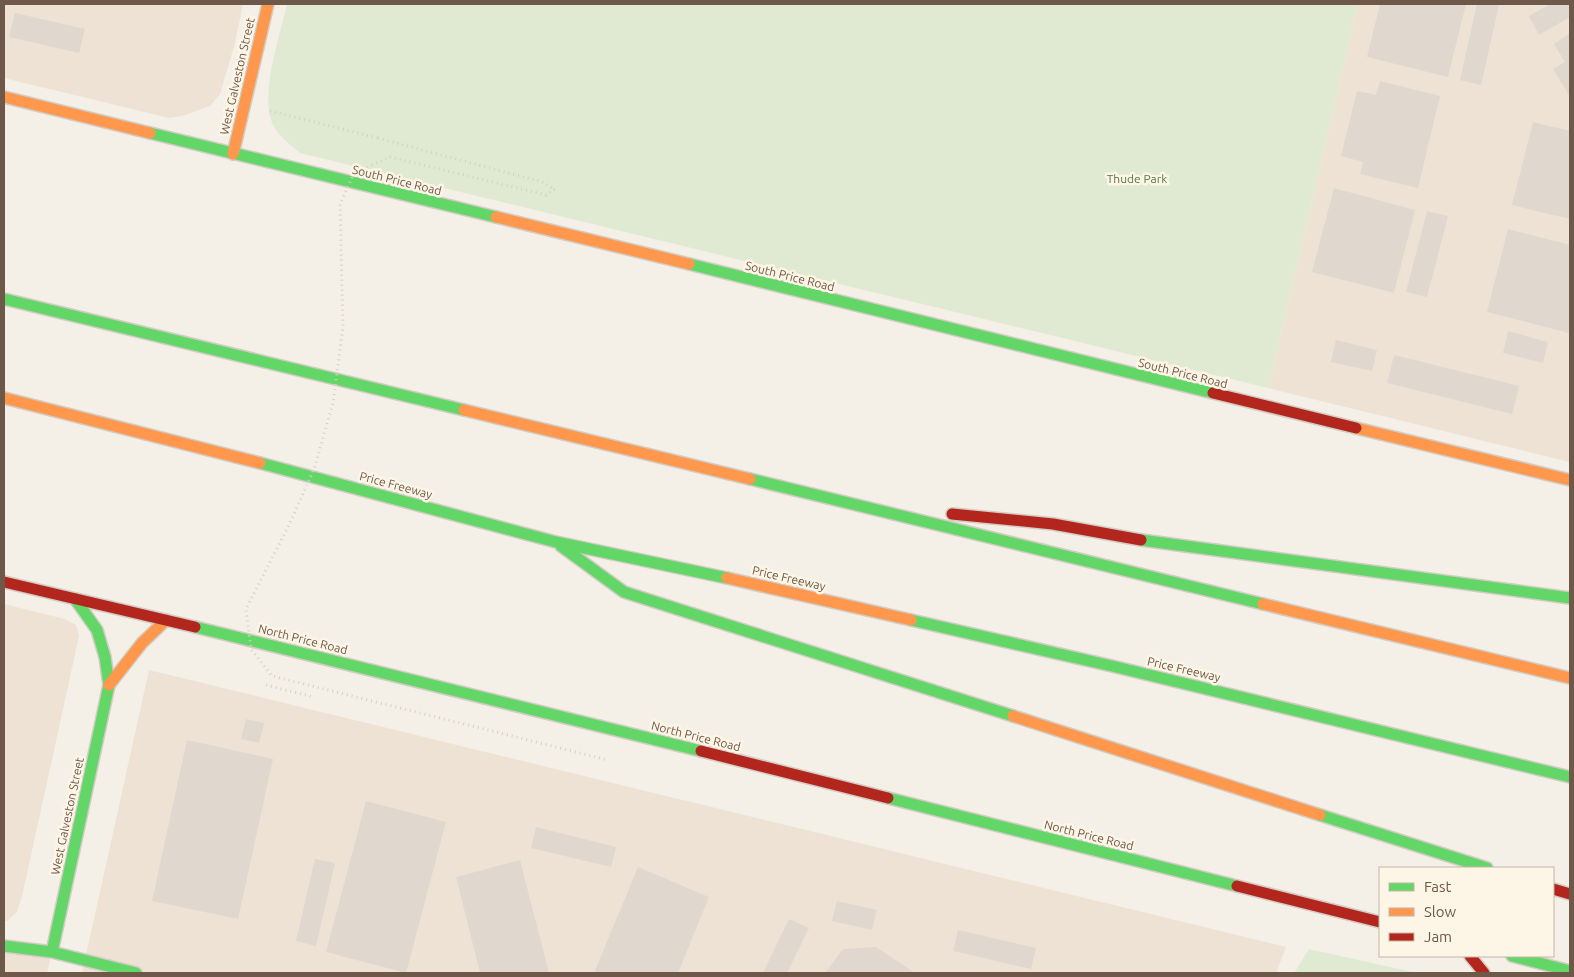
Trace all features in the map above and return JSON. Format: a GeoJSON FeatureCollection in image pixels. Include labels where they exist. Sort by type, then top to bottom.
{"type":"FeatureCollection","features":[{"type":"Feature","properties":{"kind":"main road","name":"West Galveston Street"},"geometry":{"type":"LineString","coordinates":[[233,154],[268,4]]}},
{"type":"Feature","properties":{"kind":"main road","name":"South Price Road"},"geometry":{"type":"LineString","coordinates":[[4,97],[1570,480]]}},
{"type":"Feature","properties":{"kind":"main road"},"geometry":{"type":"LineString","coordinates":[[4,299],[1570,678]]}},
{"type":"Feature","properties":{"kind":"main road","name":"Price Freeway"},"geometry":{"type":"LineString","coordinates":[[4,398],[247,459],[556,542],[666,564],[1112,666],[1570,777]]}},
{"type":"Feature","properties":{"kind":"main road"},"geometry":{"type":"LineString","coordinates":[[844,502],[1053,524],[1150,542],[1570,598]]}},
{"type":"Feature","properties":{"kind":"main road"},"geometry":{"type":"LineString","coordinates":[[556,542],[624,592],[1484,867]]}},
{"type":"Feature","properties":{"kind":"main road","name":"North Price Road"},"geometry":{"type":"LineString","coordinates":[[4,582],[606,728],[1379,922]]}},
{"type":"Feature","properties":{"kind":"main road","name":"West Galveston Street"},"geometry":{"type":"LineString","coordinates":[[52,952],[109,685],[105,657],[97,630],[75,599]]}},
{"type":"Feature","properties":{"kind":"main road","name":"West Galveston Street"},"geometry":{"type":"LineString","coordinates":[[109,685],[142,643],[166,620]]}},
{"type":"Feature","properties":{"kind":"main road"},"geometry":{"type":"LineString","coordinates":[[1554,889],[1570,894]]}},
{"type":"Feature","properties":{"kind":"main road"},"geometry":{"type":"LineString","coordinates":[[4,946],[52,952],[136,973]]}},
{"type":"Feature","properties":{"kind":"main road"},"geometry":{"type":"LineString","coordinates":[[1471,957],[1484,973]]}},
{"type":"Feature","properties":{"kind":"main road"},"geometry":{"type":"LineString","coordinates":[[1517,957],[1570,971]]}},
{"type":"Feature","properties":{"kind":"main road"},"geometry":{"type":"LineString","coordinates":[[1519,973],[1526,959]]}},
{"type":"Feature","properties":{"kind":"path"},"geometry":{"type":"LineString","coordinates":[[297,118],[542,182],[555,189],[546,195],[390,157],[354,173],[340,204],[343,327],[333,403],[314,469],[290,523],[246,609],[251,649],[272,676],[608,760]]}},
{"type":"Feature","properties":{"kind":"path"},"geometry":{"type":"LineString","coordinates":[[266,685],[314,697]]}},
{"type":"Feature","properties":{"kind":"shaded area"},"geometry":{"type":"Polygon","coordinates":[[[4,4],[243,4],[235,43],[220,94],[210,106],[182,116],[169,118],[4,78],[4,4]]]}},
{"type":"Feature","properties":{"kind":"shaded area"},"geometry":{"type":"Polygon","coordinates":[[[1358,4],[1570,4],[1570,462],[1268,388],[1358,4]]]}},
{"type":"Feature","properties":{"kind":"shaded area"},"geometry":{"type":"Polygon","coordinates":[[[4,604],[65,619],[76,625],[79,636],[23,892],[17,912],[7,921],[4,921],[4,604]]]}},
{"type":"Feature","properties":{"kind":"shaded area"},"geometry":{"type":"Polygon","coordinates":[[[149,670],[1286,947],[1276,973],[82,973],[149,670]]]}},
{"type":"Feature","properties":{"kind":"shaded area"},"geometry":{"type":"Polygon","coordinates":[[[52,952],[47,973],[4,973],[4,953],[52,952]]]}},
{"type":"Feature","properties":{"kind":"green space","name":"Thude Park"},"geometry":{"type":"Polygon","coordinates":[[[287,4],[1358,4],[1268,388],[300,153],[278,133],[269,112],[269,82],[287,4]]]}},
{"type":"Feature","properties":{"kind":"green space"},"geometry":{"type":"Polygon","coordinates":[[[1309,949],[1413,972],[1414,973],[1294,973],[1309,949]]]}},
{"type":"Feature","properties":{"kind":"building"},"geometry":{"type":"Polygon","coordinates":[[[1380,4],[1466,4],[1448,77],[1367,57],[1380,4]]]}},
{"type":"Feature","properties":{"kind":"building"},"geometry":{"type":"Polygon","coordinates":[[[1477,4],[1499,5],[1481,85],[1460,80],[1477,4]]]}},
{"type":"Feature","properties":{"kind":"building"},"geometry":{"type":"Polygon","coordinates":[[[1550,4],[1570,4],[1570,17],[1539,35],[1529,16],[1550,4]]]}},
{"type":"Feature","properties":{"kind":"building"},"geometry":{"type":"Polygon","coordinates":[[[15,13],[85,29],[79,53],[9,37],[15,13]]]}},
{"type":"Feature","properties":{"kind":"building"},"geometry":{"type":"Polygon","coordinates":[[[1570,33],[1570,97],[1553,69],[1565,62],[1554,44],[1570,33]]]}},
{"type":"Feature","properties":{"kind":"building"},"geometry":{"type":"Polygon","coordinates":[[[1380,81],[1440,96],[1418,188],[1360,174],[1363,162],[1341,156],[1357,91],[1376,95],[1380,81]]]}},
{"type":"Feature","properties":{"kind":"building"},"geometry":{"type":"Polygon","coordinates":[[[1533,122],[1570,131],[1570,219],[1512,205],[1533,122]]]}},
{"type":"Feature","properties":{"kind":"building"},"geometry":{"type":"Polygon","coordinates":[[[1334,188],[1415,210],[1394,293],[1312,272],[1334,188]]]}},
{"type":"Feature","properties":{"kind":"building"},"geometry":{"type":"Polygon","coordinates":[[[1427,211],[1448,216],[1427,297],[1406,292],[1427,211]]]}},
{"type":"Feature","properties":{"kind":"building"},"geometry":{"type":"Polygon","coordinates":[[[1508,229],[1570,245],[1569,333],[1487,312],[1508,229]]]}},
{"type":"Feature","properties":{"kind":"building"},"geometry":{"type":"Polygon","coordinates":[[[1508,331],[1548,342],[1543,363],[1503,353],[1508,331]]]}},
{"type":"Feature","properties":{"kind":"building"},"geometry":{"type":"Polygon","coordinates":[[[1336,340],[1377,350],[1372,371],[1331,362],[1336,340]]]}},
{"type":"Feature","properties":{"kind":"building"},"geometry":{"type":"Polygon","coordinates":[[[1394,355],[1519,386],[1512,414],[1387,383],[1394,355]]]}},
{"type":"Feature","properties":{"kind":"building"},"geometry":{"type":"Polygon","coordinates":[[[246,719],[264,723],[259,743],[241,739],[246,719]]]}},
{"type":"Feature","properties":{"kind":"building"},"geometry":{"type":"Polygon","coordinates":[[[187,740],[273,759],[238,919],[152,901],[187,740]]]}},
{"type":"Feature","properties":{"kind":"building"},"geometry":{"type":"Polygon","coordinates":[[[366,801],[446,822],[406,973],[326,952],[366,801]]]}},
{"type":"Feature","properties":{"kind":"building"},"geometry":{"type":"Polygon","coordinates":[[[536,827],[616,847],[611,867],[531,848],[536,827]]]}},
{"type":"Feature","properties":{"kind":"building"},"geometry":{"type":"Polygon","coordinates":[[[315,859],[335,863],[316,946],[296,941],[315,859]]]}},
{"type":"Feature","properties":{"kind":"building"},"geometry":{"type":"Polygon","coordinates":[[[520,860],[549,973],[480,973],[456,877],[520,860]]]}},
{"type":"Feature","properties":{"kind":"building"},"geometry":{"type":"Polygon","coordinates":[[[638,867],[709,897],[678,973],[594,973],[638,867]]]}},
{"type":"Feature","properties":{"kind":"building"},"geometry":{"type":"Polygon","coordinates":[[[837,901],[877,910],[872,930],[832,921],[837,901]]]}},
{"type":"Feature","properties":{"kind":"building"},"geometry":{"type":"Polygon","coordinates":[[[789,919],[809,928],[787,973],[763,973],[789,919]]]}},
{"type":"Feature","properties":{"kind":"building"},"geometry":{"type":"Polygon","coordinates":[[[958,930],[1036,948],[1031,969],[953,951],[958,930]]]}},
{"type":"Feature","properties":{"kind":"building"},"geometry":{"type":"Polygon","coordinates":[[[876,947],[915,973],[825,973],[843,949],[876,947]]]}},
{"type":"Feature","properties":{"kind":"traffic: fast"},"geometry":{"type":"LineString","coordinates":[[150,133],[496,217]]}},
{"type":"Feature","properties":{"kind":"traffic: fast"},"geometry":{"type":"LineString","coordinates":[[689,264],[1213,393]]}},
{"type":"Feature","properties":{"kind":"traffic: fast"},"geometry":{"type":"LineString","coordinates":[[4,299],[464,410]]}},
{"type":"Feature","properties":{"kind":"traffic: fast"},"geometry":{"type":"LineString","coordinates":[[260,463],[556,542],[727,578]]}},
{"type":"Feature","properties":{"kind":"traffic: fast"},"geometry":{"type":"LineString","coordinates":[[750,479],[1263,604]]}},
{"type":"Feature","properties":{"kind":"traffic: fast"},"geometry":{"type":"LineString","coordinates":[[1141,540],[1570,598]]}},
{"type":"Feature","properties":{"kind":"traffic: fast"},"geometry":{"type":"LineString","coordinates":[[561,546],[624,592],[1013,716]]}},
{"type":"Feature","properties":{"kind":"traffic: fast"},"geometry":{"type":"LineString","coordinates":[[52,952],[109,685],[105,657],[97,630],[75,599]]}},
{"type":"Feature","properties":{"kind":"traffic: fast"},"geometry":{"type":"LineString","coordinates":[[911,620],[1112,666],[1570,777]]}},
{"type":"Feature","properties":{"kind":"traffic: fast"},"geometry":{"type":"LineString","coordinates":[[195,627],[701,751]]}},
{"type":"Feature","properties":{"kind":"traffic: fast"},"geometry":{"type":"LineString","coordinates":[[888,798],[1237,886]]}},
{"type":"Feature","properties":{"kind":"traffic: fast"},"geometry":{"type":"LineString","coordinates":[[1320,815],[1484,867]]}},
{"type":"Feature","properties":{"kind":"traffic: fast"},"geometry":{"type":"LineString","coordinates":[[4,946],[52,952],[136,973]]}},
{"type":"Feature","properties":{"kind":"traffic: fast"},"geometry":{"type":"LineString","coordinates":[[1516,957],[1570,971]]}},
{"type":"Feature","properties":{"kind":"traffic: slow"},"geometry":{"type":"LineString","coordinates":[[233,154],[268,4]]}},
{"type":"Feature","properties":{"kind":"traffic: slow"},"geometry":{"type":"LineString","coordinates":[[4,97],[150,133]]}},
{"type":"Feature","properties":{"kind":"traffic: slow"},"geometry":{"type":"LineString","coordinates":[[496,217],[689,264]]}},
{"type":"Feature","properties":{"kind":"traffic: slow"},"geometry":{"type":"LineString","coordinates":[[4,398],[260,463]]}},
{"type":"Feature","properties":{"kind":"traffic: slow"},"geometry":{"type":"LineString","coordinates":[[464,410],[750,479]]}},
{"type":"Feature","properties":{"kind":"traffic: slow"},"geometry":{"type":"LineString","coordinates":[[1356,428],[1570,480]]}},
{"type":"Feature","properties":{"kind":"traffic: slow"},"geometry":{"type":"LineString","coordinates":[[727,578],[911,620]]}},
{"type":"Feature","properties":{"kind":"traffic: slow"},"geometry":{"type":"LineString","coordinates":[[1263,604],[1570,678]]}},
{"type":"Feature","properties":{"kind":"traffic: slow"},"geometry":{"type":"LineString","coordinates":[[109,685],[142,643],[166,620]]}},
{"type":"Feature","properties":{"kind":"traffic: slow"},"geometry":{"type":"LineString","coordinates":[[1013,716],[1320,815]]}},
{"type":"Feature","properties":{"kind":"traffic: jam"},"geometry":{"type":"LineString","coordinates":[[1213,393],[1356,428]]}},
{"type":"Feature","properties":{"kind":"traffic: jam"},"geometry":{"type":"LineString","coordinates":[[952,514],[1053,524],[1141,540]]}},
{"type":"Feature","properties":{"kind":"traffic: jam"},"geometry":{"type":"LineString","coordinates":[[4,582],[195,627]]}},
{"type":"Feature","properties":{"kind":"traffic: jam"},"geometry":{"type":"LineString","coordinates":[[701,751],[888,798]]}},
{"type":"Feature","properties":{"kind":"traffic: jam"},"geometry":{"type":"LineString","coordinates":[[1237,886],[1379,922]]}},
{"type":"Feature","properties":{"kind":"traffic: jam"},"geometry":{"type":"LineString","coordinates":[[1554,889],[1570,894]]}},
{"type":"Feature","properties":{"kind":"traffic: jam"},"geometry":{"type":"LineString","coordinates":[[1471,957],[1484,973]]}}]}
